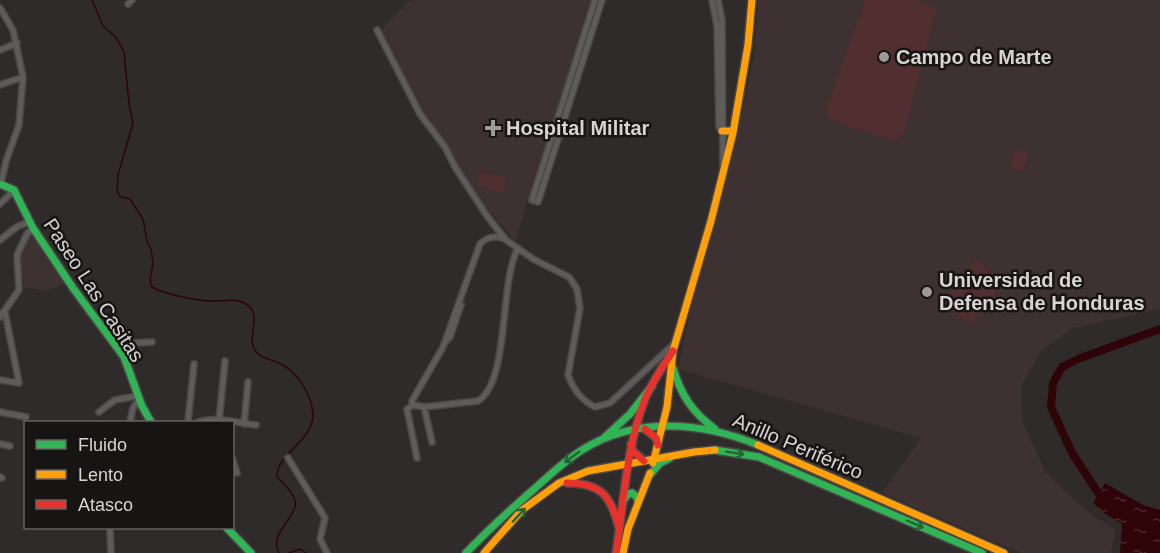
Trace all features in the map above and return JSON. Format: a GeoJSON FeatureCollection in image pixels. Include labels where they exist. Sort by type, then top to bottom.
{"type":"FeatureCollection","features":[{"type":"Feature","properties":{"kind":"main road"},"geometry":{"type":"LineString","coordinates":[[623,553],[628,529],[649,476],[664,425],[673,368],[673,351],[723,179],[751,38],[752,0]]}},
{"type":"Feature","properties":{"kind":"main road"},"geometry":{"type":"LineString","coordinates":[[722,131],[732,131]]}},
{"type":"Feature","properties":{"kind":"main road"},"geometry":{"type":"LineString","coordinates":[[1,184],[14,190]]}},
{"type":"Feature","properties":{"kind":"main road","name":"Paseo Las Casitas"},"geometry":{"type":"LineString","coordinates":[[14,190],[32,225],[128,365],[138,398],[150,421]]}},
{"type":"Feature","properties":{"kind":"main road"},"geometry":{"type":"LineString","coordinates":[[616,553],[627,463],[634,431],[652,386],[673,351]]}},
{"type":"Feature","properties":{"kind":"main road"},"geometry":{"type":"LineString","coordinates":[[673,368],[686,402],[697,416],[717,430]]}},
{"type":"Feature","properties":{"kind":"main road"},"geometry":{"type":"LineString","coordinates":[[602,439],[630,414],[652,386]]}},
{"type":"Feature","properties":{"kind":"main road","name":"Anillo Periférico"},"geometry":{"type":"LineString","coordinates":[[466,553],[488,530],[569,458],[602,439],[664,425],[717,430],[792,460],[1004,553]]}},
{"type":"Feature","properties":{"kind":"main road"},"geometry":{"type":"LineString","coordinates":[[645,429],[656,438],[658,445]]}},
{"type":"Feature","properties":{"kind":"main road"},"geometry":{"type":"LineString","coordinates":[[631,444],[638,457],[644,460]]}},
{"type":"Feature","properties":{"kind":"main road","name":"Anillo Periférico"},"geometry":{"type":"LineString","coordinates":[[484,553],[522,510],[559,483],[588,471],[644,460],[719,450],[759,457],[982,553]]}},
{"type":"Feature","properties":{"kind":"main road"},"geometry":{"type":"LineString","coordinates":[[649,476],[660,463],[677,455]]}},
{"type":"Feature","properties":{"kind":"main road"},"geometry":{"type":"LineString","coordinates":[[559,483],[576,482],[603,492],[614,506],[619,528]]}},
{"type":"Feature","properties":{"kind":"main road"},"geometry":{"type":"LineString","coordinates":[[622,502],[625,496],[632,493],[638,502]]}},
{"type":"Feature","properties":{"kind":"main road"},"geometry":{"type":"LineString","coordinates":[[228,529],[251,553]]}},
{"type":"Feature","properties":{"kind":"main road"},"geometry":{"type":"LineString","coordinates":[[241,542],[246,553]]}},
{"type":"Feature","properties":{"kind":"street"},"geometry":{"type":"LineString","coordinates":[[595,0],[535,201],[602,0]]}},
{"type":"Feature","properties":{"kind":"street"},"geometry":{"type":"LineString","coordinates":[[712,0],[717,26],[719,127],[722,131]]}},
{"type":"Feature","properties":{"kind":"street"},"geometry":{"type":"LineString","coordinates":[[718,0],[722,20],[723,179]]}},
{"type":"Feature","properties":{"kind":"street"},"geometry":{"type":"LineString","coordinates":[[0,8],[14,30],[23,77],[19,125],[6,161],[1,184]]}},
{"type":"Feature","properties":{"kind":"street"},"geometry":{"type":"LineString","coordinates":[[376,30],[420,114],[445,147],[455,167],[487,216],[506,240]]}},
{"type":"Feature","properties":{"kind":"street"},"geometry":{"type":"LineString","coordinates":[[0,50],[17,43]]}},
{"type":"Feature","properties":{"kind":"street"},"geometry":{"type":"LineString","coordinates":[[0,85],[23,77]]}},
{"type":"Feature","properties":{"kind":"street"},"geometry":{"type":"LineString","coordinates":[[0,204],[14,190]]}},
{"type":"Feature","properties":{"kind":"street"},"geometry":{"type":"LineString","coordinates":[[0,240],[18,226],[32,225]]}},
{"type":"Feature","properties":{"kind":"street"},"geometry":{"type":"LineString","coordinates":[[0,317],[21,285],[17,255],[32,225]]}},
{"type":"Feature","properties":{"kind":"street"},"geometry":{"type":"LineString","coordinates":[[413,405],[412,401],[445,342],[480,243],[492,237],[499,236],[533,259],[569,277],[577,290],[580,308],[568,375],[577,393],[595,407],[610,403],[676,341]]}},
{"type":"Feature","properties":{"kind":"street"},"geometry":{"type":"LineString","coordinates":[[417,458],[407,409],[413,405],[424,407],[478,401],[485,397],[490,388],[502,336],[512,263],[518,249]]}},
{"type":"Feature","properties":{"kind":"street"},"geometry":{"type":"LineString","coordinates":[[0,380],[18,383],[4,312]]}},
{"type":"Feature","properties":{"kind":"street"},"geometry":{"type":"LineString","coordinates":[[111,339],[133,343],[152,342]]}},
{"type":"Feature","properties":{"kind":"street"},"geometry":{"type":"LineString","coordinates":[[221,421],[225,361]]}},
{"type":"Feature","properties":{"kind":"street"},"geometry":{"type":"LineString","coordinates":[[188,421],[194,364]]}},
{"type":"Feature","properties":{"kind":"street"},"geometry":{"type":"LineString","coordinates":[[244,424],[248,382]]}},
{"type":"Feature","properties":{"kind":"street"},"geometry":{"type":"LineString","coordinates":[[99,412],[115,400],[138,398]]}},
{"type":"Feature","properties":{"kind":"street"},"geometry":{"type":"LineString","coordinates":[[130,421],[138,398]]}},
{"type":"Feature","properties":{"kind":"street"},"geometry":{"type":"LineString","coordinates":[[424,407],[432,442]]}},
{"type":"Feature","properties":{"kind":"street"},"geometry":{"type":"LineString","coordinates":[[0,412],[26,417]]}},
{"type":"Feature","properties":{"kind":"street"},"geometry":{"type":"LineString","coordinates":[[234,423],[256,425]]}},
{"type":"Feature","properties":{"kind":"street"},"geometry":{"type":"LineString","coordinates":[[0,444],[10,446]]}},
{"type":"Feature","properties":{"kind":"street"},"geometry":{"type":"LineString","coordinates":[[288,458],[325,518],[320,539],[327,553]]}},
{"type":"Feature","properties":{"kind":"street"},"geometry":{"type":"LineString","coordinates":[[234,464],[237,473]]}},
{"type":"Feature","properties":{"kind":"street"},"geometry":{"type":"LineString","coordinates":[[110,529],[111,553]]}},
{"type":"Feature","properties":{"kind":"shaded area","name":"Hospital Militar"},"geometry":{"type":"Polygon","coordinates":[[[411,0],[591,0],[515,241],[483,204],[456,165],[379,31],[411,0]]]}},
{"type":"Feature","properties":{"kind":"shaded area","name":"Universidad de Defensa de Honduras"},"geometry":{"type":"Polygon","coordinates":[[[758,0],[1160,0],[1160,309],[1073,328],[1041,351],[1021,386],[1023,423],[1046,473],[1090,514],[1115,529],[1111,553],[1021,553],[882,493],[921,438],[678,369],[698,276],[739,128],[754,55],[758,0]]]}},
{"type":"Feature","properties":{"kind":"shaded area","name":"Campo de Marte"},"geometry":{"type":"Polygon","coordinates":[[[865,0],[917,0],[936,9],[904,134],[893,141],[830,120],[826,110],[865,0]]]}},
{"type":"Feature","properties":{"kind":"shaded area"},"geometry":{"type":"Polygon","coordinates":[[[1015,150],[1029,153],[1023,172],[1010,169],[1015,150]]]}},
{"type":"Feature","properties":{"kind":"shaded area"},"geometry":{"type":"Polygon","coordinates":[[[480,172],[506,177],[503,192],[477,186],[480,172]]]}},
{"type":"Feature","properties":{"kind":"shaded area"},"geometry":{"type":"Polygon","coordinates":[[[35,233],[67,283],[47,291],[24,287],[19,259],[29,236],[35,233]]]}},
{"type":"Feature","properties":{"kind":"shaded area"},"geometry":{"type":"Polygon","coordinates":[[[975,259],[1004,282],[971,325],[942,303],[975,259]]]}},
{"type":"Feature","properties":{"kind":"water"},"geometry":{"type":"Polygon","coordinates":[[[1105,483],[1143,505],[1160,510],[1160,553],[1120,553],[1122,524],[1093,503],[1105,483]]]}},
{"type":"Feature","properties":{"kind":"waterway"},"geometry":{"type":"LineString","coordinates":[[92,0],[103,26],[116,37],[124,52],[133,123],[118,175],[117,192],[121,197],[130,199],[143,219],[153,263],[150,280],[152,287],[188,298],[209,301],[233,300],[246,304],[253,312],[252,341],[257,353],[292,372],[307,391],[310,399],[313,415],[311,424],[278,469],[277,477],[290,490],[295,500],[293,513],[277,538],[279,553]]}},
{"type":"Feature","properties":{"kind":"waterway"},"geometry":{"type":"LineString","coordinates":[[1107,499],[1099,494],[1072,453],[1051,407],[1053,383],[1062,367],[1160,329]]}},
{"type":"Feature","properties":{"kind":"waterway"},"geometry":{"type":"LineString","coordinates":[[289,553],[300,549],[306,553]]}},
{"type":"Feature","properties":{"kind":"traffic: fast"},"geometry":{"type":"LineString","coordinates":[[0,184],[14,190],[33,228],[73,288],[124,357],[142,406],[150,421]]}},
{"type":"Feature","properties":{"kind":"traffic: fast"},"geometry":{"type":"LineString","coordinates":[[673,368],[688,402],[715,429]]}},
{"type":"Feature","properties":{"kind":"traffic: fast"},"geometry":{"type":"LineString","coordinates":[[605,437],[630,414],[652,386]]}},
{"type":"Feature","properties":{"kind":"traffic: fast"},"geometry":{"type":"LineString","coordinates":[[466,553],[563,464],[582,450],[603,439],[647,427],[670,426],[715,431],[758,445]]}},
{"type":"Feature","properties":{"kind":"traffic: fast"},"geometry":{"type":"LineString","coordinates":[[715,450],[759,457],[982,553]]}},
{"type":"Feature","properties":{"kind":"traffic: fast"},"geometry":{"type":"LineString","coordinates":[[649,476],[660,463],[670,458]]}},
{"type":"Feature","properties":{"kind":"traffic: fast"},"geometry":{"type":"LineString","coordinates":[[623,501],[628,494],[632,493],[637,497],[638,502]]}},
{"type":"Feature","properties":{"kind":"traffic: fast"},"geometry":{"type":"LineString","coordinates":[[228,529],[251,553]]}},
{"type":"Feature","properties":{"kind":"traffic: slow"},"geometry":{"type":"LineString","coordinates":[[653,463],[667,407],[673,351],[711,221],[733,133],[748,45],[752,0]]}},
{"type":"Feature","properties":{"kind":"traffic: slow"},"geometry":{"type":"LineString","coordinates":[[722,131],[732,131]]}},
{"type":"Feature","properties":{"kind":"traffic: slow"},"geometry":{"type":"LineString","coordinates":[[758,445],[1004,553]]}},
{"type":"Feature","properties":{"kind":"traffic: slow"},"geometry":{"type":"LineString","coordinates":[[484,553],[522,510],[559,483],[588,471],[715,450]]}},
{"type":"Feature","properties":{"kind":"traffic: slow"},"geometry":{"type":"LineString","coordinates":[[623,553],[628,529],[650,473]]}},
{"type":"Feature","properties":{"kind":"traffic: jam"},"geometry":{"type":"LineString","coordinates":[[616,553],[626,475],[639,418],[651,386],[673,351]]}},
{"type":"Feature","properties":{"kind":"traffic: jam"},"geometry":{"type":"LineString","coordinates":[[645,429],[656,438],[658,445]]}},
{"type":"Feature","properties":{"kind":"traffic: jam"},"geometry":{"type":"LineString","coordinates":[[631,444],[633,451],[644,461]]}},
{"type":"Feature","properties":{"kind":"traffic: jam"},"geometry":{"type":"LineString","coordinates":[[567,483],[588,486],[603,494],[612,507],[619,528]]}},
{"type":"Feature","properties":{"kind":"place","name":"Campo de Marte"},"geometry":{"type":"Point","coordinates":[884,57]}},
{"type":"Feature","properties":{"kind":"place","name":"Hospital Militar"},"geometry":{"type":"Point","coordinates":[493,128]}},
{"type":"Feature","properties":{"kind":"place","name":"Universidad de Defensa de Honduras"},"geometry":{"type":"Point","coordinates":[927,292]}}]}
